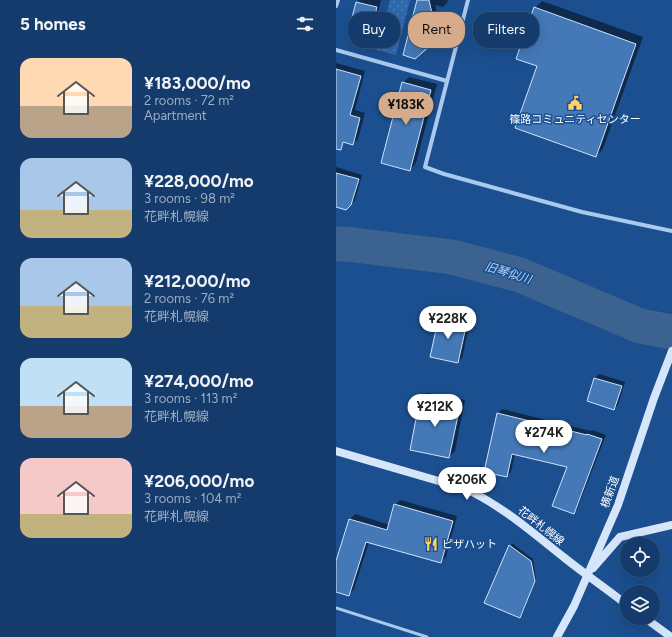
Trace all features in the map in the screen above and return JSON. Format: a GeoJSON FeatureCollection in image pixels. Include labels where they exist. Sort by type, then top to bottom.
{"type":"FeatureCollection","features":[{"type":"Feature","properties":{"kind":"street"},"geometry":{"type":"LineString","coordinates":[[336,6],[338,0]]}},
{"type":"Feature","properties":{"kind":"street"},"geometry":{"type":"LineString","coordinates":[[468,0],[425,166],[444,174],[582,212],[672,231]]}},
{"type":"Feature","properties":{"kind":"street"},"geometry":{"type":"LineString","coordinates":[[336,50],[447,81]]}},
{"type":"Feature","properties":{"kind":"street","name":"横新道"},"geometry":{"type":"LineString","coordinates":[[557,637],[574,606],[618,505],[672,351]]}},
{"type":"Feature","properties":{"kind":"street","name":"花畔札幌線"},"geometry":{"type":"LineString","coordinates":[[336,451],[466,489],[484,498],[514,518],[620,600]]}},
{"type":"Feature","properties":{"kind":"street"},"geometry":{"type":"LineString","coordinates":[[587,575],[620,537],[672,525]]}},
{"type":"Feature","properties":{"kind":"street"},"geometry":{"type":"LineString","coordinates":[[655,625],[671,637]]}},
{"type":"Feature","properties":{"kind":"lane"},"geometry":{"type":"LineString","coordinates":[[336,608],[427,637]]}},
{"type":"Feature","properties":{"kind":"shaded area"},"geometry":{"type":"Polygon","coordinates":[[[390,0],[410,0],[400,39],[400,12],[387,12],[390,0]]]}},
{"type":"Feature","properties":{"kind":"shaded area"},"geometry":{"type":"Polygon","coordinates":[[[378,48],[398,48],[396,55],[377,50],[378,48]]]}},
{"type":"Feature","properties":{"kind":"building"},"geometry":{"type":"Polygon","coordinates":[[[417,0],[429,0],[432,12],[414,12],[417,0]]]}},
{"type":"Feature","properties":{"kind":"building"},"geometry":{"type":"Polygon","coordinates":[[[356,2],[377,7],[376,12],[353,12],[356,2]]]}},
{"type":"Feature","properties":{"kind":"building"},"geometry":{"type":"Polygon","coordinates":[[[534,7],[636,44],[596,157],[515,128],[537,66],[516,59],[520,48],[539,48],[539,12],[532,12],[534,7]]]}},
{"type":"Feature","properties":{"kind":"building"},"geometry":{"type":"Polygon","coordinates":[[[408,35],[408,48],[428,48],[415,59],[403,55],[408,35]]]}},
{"type":"Feature","properties":{"kind":"building"},"geometry":{"type":"Polygon","coordinates":[[[336,69],[361,76],[350,115],[360,118],[353,145],[343,142],[341,150],[336,149],[336,69]]]}},
{"type":"Feature","properties":{"kind":"building"},"geometry":{"type":"Polygon","coordinates":[[[402,82],[431,90],[410,171],[381,163],[402,82]]]}},
{"type":"Feature","properties":{"kind":"building"},"geometry":{"type":"Polygon","coordinates":[[[336,173],[359,179],[351,205],[346,210],[336,207],[336,173]]]}},
{"type":"Feature","properties":{"kind":"building"},"geometry":{"type":"Polygon","coordinates":[[[439,316],[467,322],[458,363],[430,357],[439,316]]]}},
{"type":"Feature","properties":{"kind":"building"},"geometry":{"type":"Polygon","coordinates":[[[594,378],[622,386],[614,410],[587,401],[594,378]]]}},
{"type":"Feature","properties":{"kind":"building"},"geometry":{"type":"Polygon","coordinates":[[[420,398],[460,406],[449,458],[410,450],[420,398]]]}},
{"type":"Feature","properties":{"kind":"building"},"geometry":{"type":"Polygon","coordinates":[[[497,413],[587,434],[602,439],[574,514],[552,506],[567,467],[512,454],[507,477],[484,472],[497,413]]]}},
{"type":"Feature","properties":{"kind":"building"},"geometry":{"type":"Polygon","coordinates":[[[394,504],[453,521],[441,563],[366,542],[349,596],[336,592],[336,561],[349,519],[387,530],[394,504]]]}},
{"type":"Feature","properties":{"kind":"building"},"geometry":{"type":"Polygon","coordinates":[[[509,545],[531,561],[535,581],[520,618],[484,603],[509,545]]]}},
{"type":"Feature","properties":{"kind":"waterway","name":"旧琴似川"},"geometry":{"type":"LineString","coordinates":[[336,244],[452,257],[520,275],[640,326],[672,332]]}},
{"type":"Feature","properties":{"kind":"place","name":"篠路コミュニティセンター"},"geometry":{"type":"Point","coordinates":[575,103]}},
{"type":"Feature","properties":{"kind":"place","name":"ピザハット"},"geometry":{"type":"Point","coordinates":[431,544]}}]}
